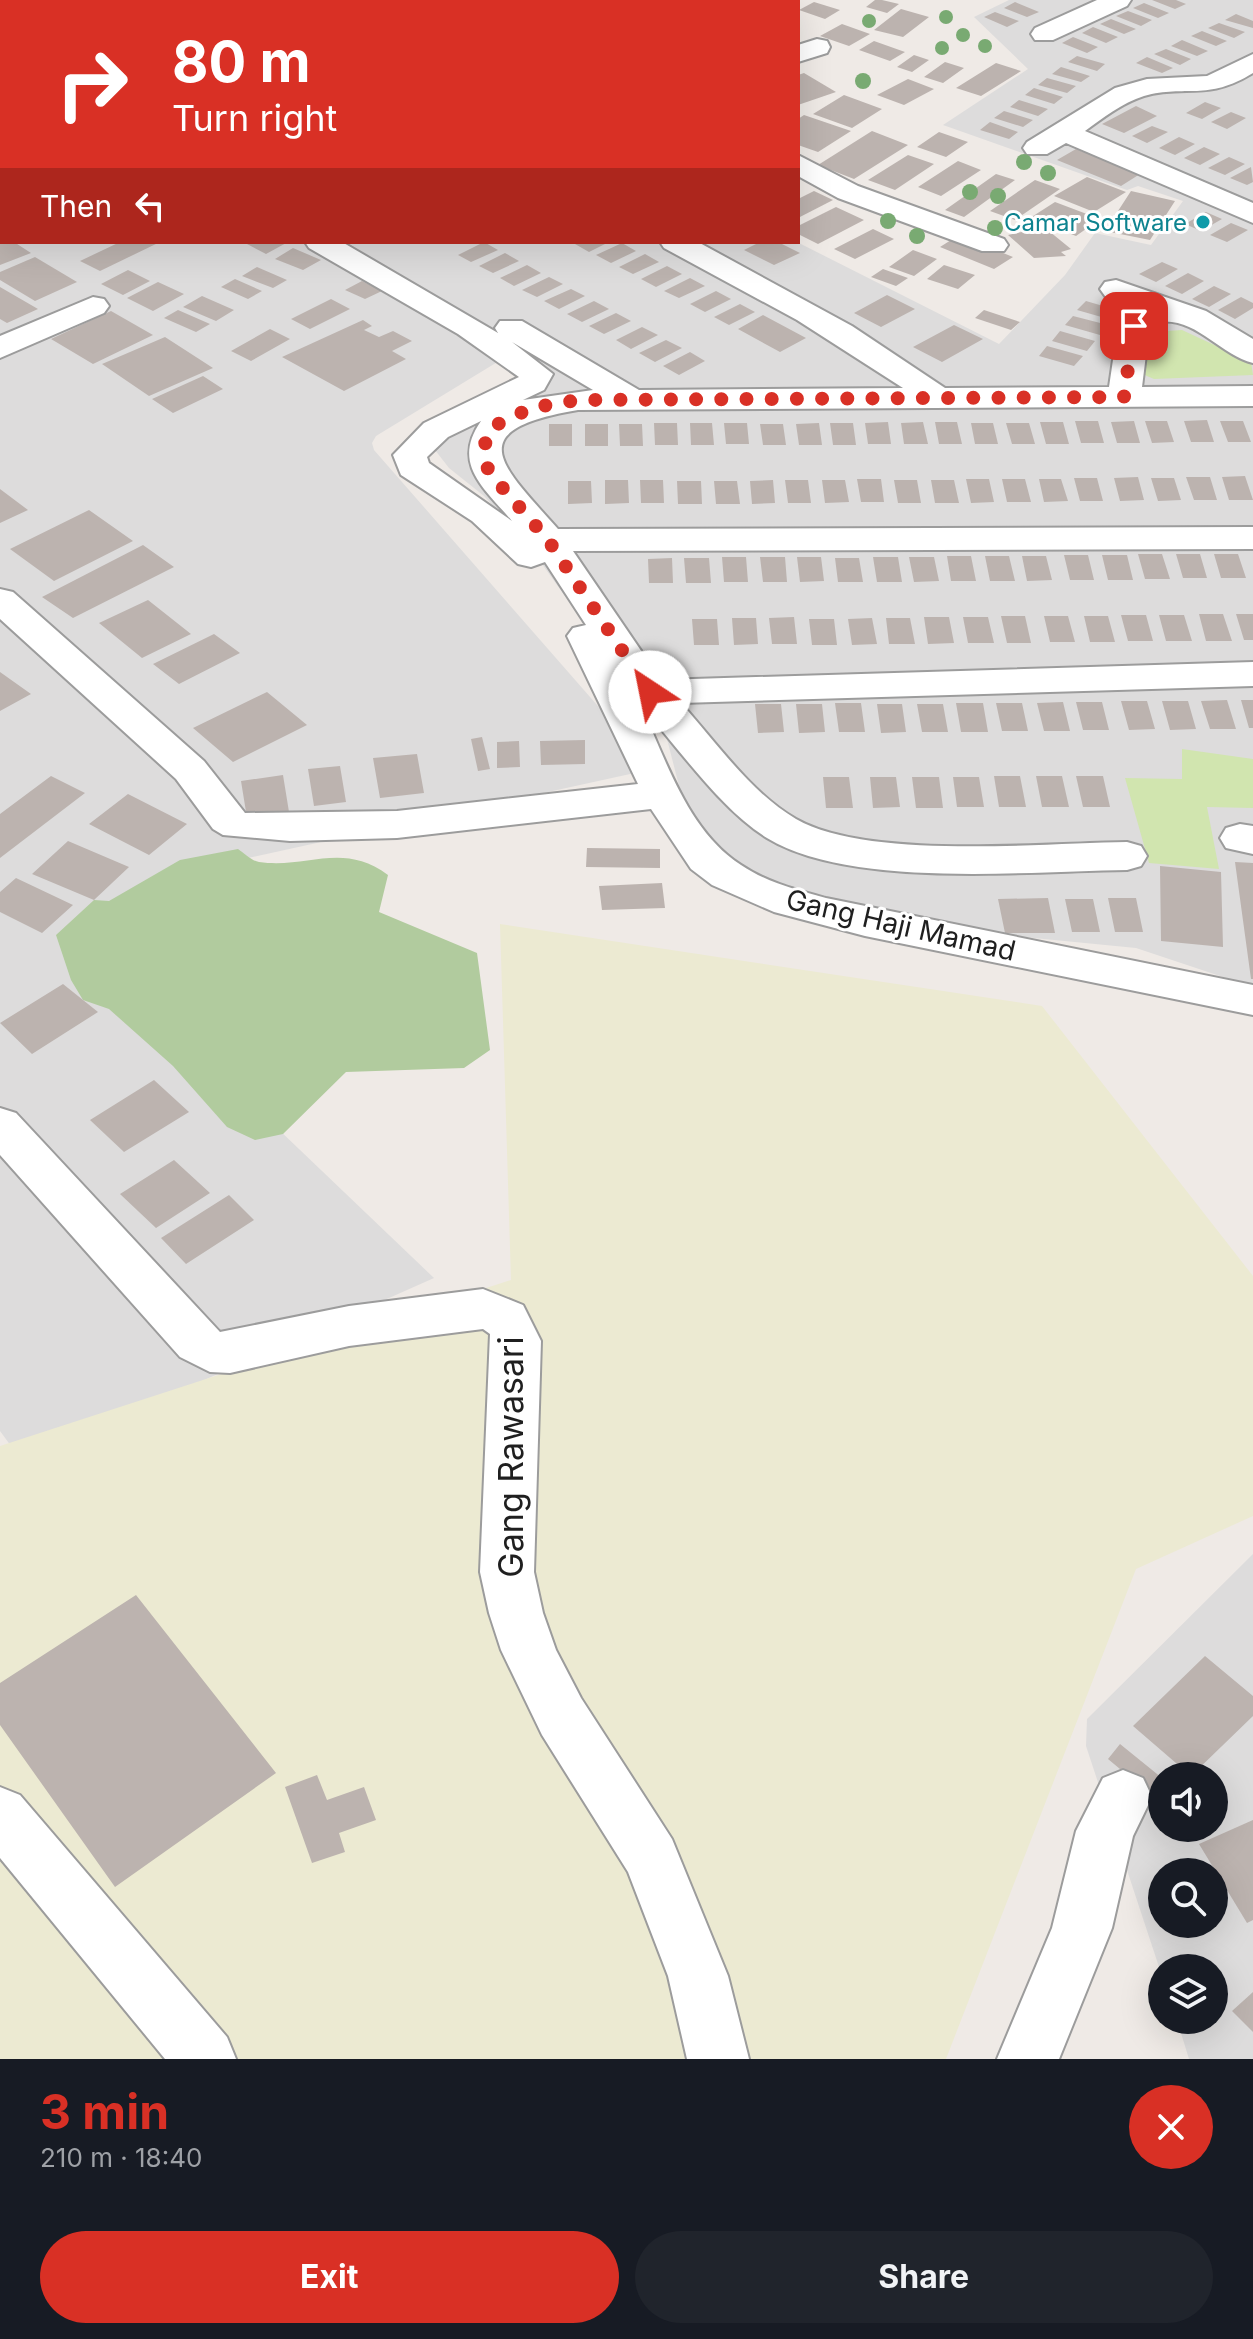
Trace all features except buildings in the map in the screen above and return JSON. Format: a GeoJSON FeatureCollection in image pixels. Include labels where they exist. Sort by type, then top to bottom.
{"type":"FeatureCollection","features":[{"type":"Feature","properties":{"kind":"street"},"geometry":{"type":"LineString","coordinates":[[1044,34],[1118,0]]}},
{"type":"Feature","properties":{"kind":"street"},"geometry":{"type":"LineString","coordinates":[[1037,148],[1068,134],[1093,109],[1143,88],[1212,84],[1253,62]]}},
{"type":"Feature","properties":{"kind":"street"},"geometry":{"type":"LineString","coordinates":[[1212,84],[1239,95]]}},
{"type":"Feature","properties":{"kind":"street"},"geometry":{"type":"LineString","coordinates":[[1068,134],[1253,214]]}},
{"type":"Feature","properties":{"kind":"street"},"geometry":{"type":"LineString","coordinates":[[800,165],[848,192],[993,245]]}},
{"type":"Feature","properties":{"kind":"street","name":"Gang Haji Mamad"},"geometry":{"type":"LineString","coordinates":[[323,244],[479,334],[537,374],[532,383],[436,430],[410,455],[413,468],[484,514],[533,557],[548,576],[590,643],[662,794],[708,861],[744,885],[824,912],[1253,1000]]}},
{"type":"Feature","properties":{"kind":"street"},"geometry":{"type":"LineString","coordinates":[[370,244],[633,400]]}},
{"type":"Feature","properties":{"kind":"street"},"geometry":{"type":"LineString","coordinates":[[679,244],[778,295],[885,359],[935,396]]}},
{"type":"Feature","properties":{"kind":"street"},"geometry":{"type":"LineString","coordinates":[[1116,289],[1204,322],[1253,353]]}},
{"type":"Feature","properties":{"kind":"street"},"geometry":{"type":"LineString","coordinates":[[0,348],[93,306]]}},
{"type":"Feature","properties":{"kind":"street"},"geometry":{"type":"LineString","coordinates":[[1124,397],[1134,326],[1148,317],[1168,311]]}},
{"type":"Feature","properties":{"kind":"street"},"geometry":{"type":"LineString","coordinates":[[1127,856],[919,858],[854,854],[809,842],[780,828],[746,800],[650,692],[548,540],[488,471],[485,440],[494,426],[531,408],[578,400],[1253,396]]}},
{"type":"Feature","properties":{"kind":"street"},"geometry":{"type":"LineString","coordinates":[[548,540],[1253,538]]}},
{"type":"Feature","properties":{"kind":"street"},"geometry":{"type":"LineString","coordinates":[[2,604],[190,770],[227,820],[237,826],[309,828],[493,816],[662,794]]}},
{"type":"Feature","properties":{"kind":"street"},"geometry":{"type":"LineString","coordinates":[[650,692],[1253,674]]}},
{"type":"Feature","properties":{"kind":"street","name":"Gang Rawasari"},"geometry":{"type":"LineString","coordinates":[[0,1125],[197,1343],[210,1352],[230,1353],[349,1326],[483,1309],[502,1314],[513,1325],[516,1341],[507,1572],[516,1617],[538,1678],[561,1720],[647,1849],[688,1946],[715,2033],[718,2059]]}},
{"type":"Feature","properties":{"kind":"street"},"geometry":{"type":"LineString","coordinates":[[1028,2059],[1079,1939],[1105,1831],[1123,1797]]}},
{"type":"Feature","properties":{"kind":"street"},"geometry":{"type":"LineString","coordinates":[[0,1814],[205,2059]]}},
{"type":"Feature","properties":{"kind":"shaded area"},"geometry":{"type":"Polygon","coordinates":[[[1009,0],[1253,0],[1253,987],[1136,948],[1002,935],[871,912],[781,886],[729,858],[686,813],[667,739],[527,543],[484,496],[449,468],[428,441],[522,382],[531,359],[350,244],[800,244],[999,344],[1065,275],[1095,233],[1151,245],[1183,201],[1138,186],[1127,190],[943,125],[1028,69],[974,17],[1009,0]]]}},
{"type":"Feature","properties":{"kind":"shaded area"},"geometry":{"type":"Polygon","coordinates":[[[0,244],[319,244],[499,361],[376,436],[372,443],[374,450],[653,769],[198,869],[99,958],[434,1278],[22,1461],[0,1431],[0,244]]]}},
{"type":"Feature","properties":{"kind":"shaded area"},"geometry":{"type":"Polygon","coordinates":[[[500,924],[1042,1006],[1253,1276],[1253,1516],[1136,1569],[946,2059],[0,2059],[0,1446],[511,1280],[500,924]]]}},
{"type":"Feature","properties":{"kind":"shaded area"},"geometry":{"type":"Polygon","coordinates":[[[1253,1554],[1253,2059],[1189,2059],[1181,2034],[1228,2034],[1228,1954],[1155,1954],[1149,1938],[1228,1938],[1228,1858],[1148,1858],[1148,1934],[1086,1746],[1087,1719],[1253,1554]]]}},
{"type":"Feature","properties":{"kind":"green space"},"geometry":{"type":"Polygon","coordinates":[[[1182,330],[1251,362],[1253,375],[1154,379],[1135,371],[1167,331],[1182,330]]]}},
{"type":"Feature","properties":{"kind":"green space"},"geometry":{"type":"Polygon","coordinates":[[[1182,749],[1253,759],[1253,808],[1207,807],[1219,869],[1149,863],[1125,778],[1182,779],[1182,749]]]}},
{"type":"Feature","properties":{"kind":"green space"},"geometry":{"type":"Polygon","coordinates":[[[238,849],[259,862],[340,858],[371,865],[388,875],[379,912],[477,953],[490,1050],[464,1068],[346,1072],[283,1134],[255,1140],[227,1127],[173,1066],[109,1009],[83,1000],[71,980],[56,935],[94,900],[109,901],[180,860],[238,849]]]}},
{"type":"Feature","properties":{"kind":"place","name":"Camar Software"},"geometry":{"type":"Point","coordinates":[1203,222]}},
{"type":"Feature","properties":{"kind":"route"},"geometry":{"type":"LineString","coordinates":[[650,692],[548,540],[488,471],[485,440],[494,426],[531,408],[578,400],[1124,397],[1134,326]]}}]}
